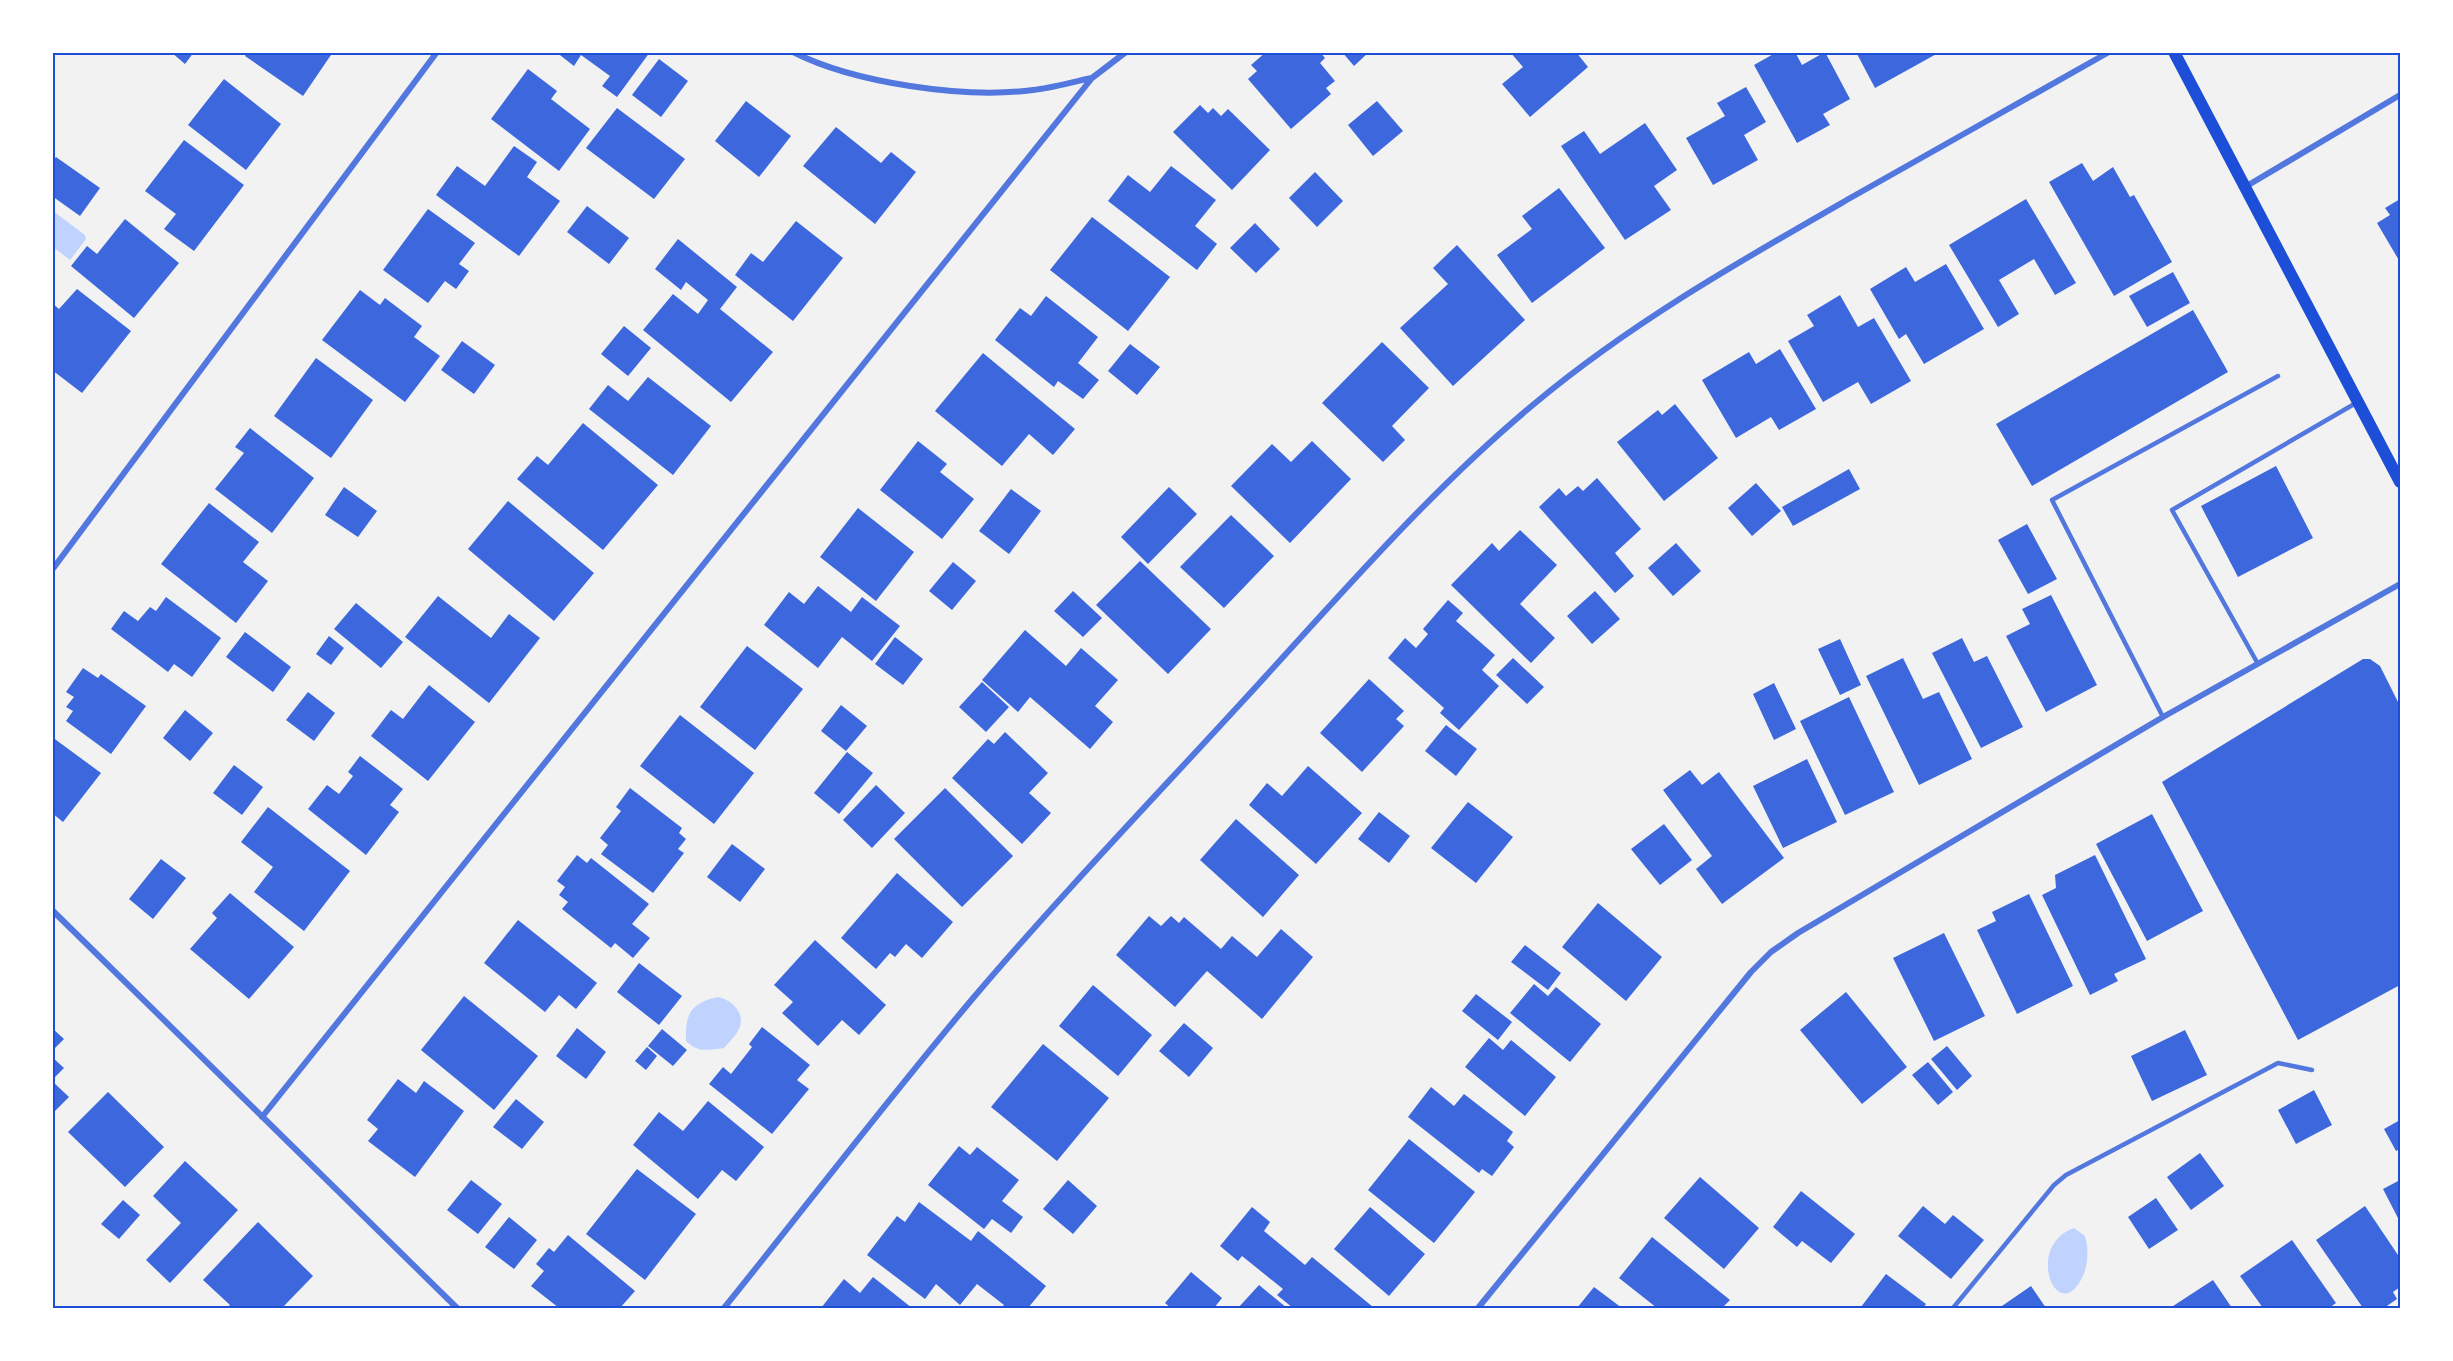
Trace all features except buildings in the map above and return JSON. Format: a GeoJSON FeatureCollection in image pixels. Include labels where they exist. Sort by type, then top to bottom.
{"type":"FeatureCollection","features":[{"type":"Feature","properties":{"kind":"main road"},"geometry":{"type":"LineString","coordinates":[[2174,52],[2400,482]]}},
{"type":"Feature","properties":{"kind":"street"},"geometry":{"type":"LineString","coordinates":[[52,570],[437,52]]}},
{"type":"Feature","properties":{"kind":"street"},"geometry":{"type":"LineString","coordinates":[[793,52],[859,75],[907,86],[951,90],[1032,90],[1092,78]]}},
{"type":"Feature","properties":{"kind":"street"},"geometry":{"type":"LineString","coordinates":[[262,1117],[1092,78],[1126,52]]}},
{"type":"Feature","properties":{"kind":"street"},"geometry":{"type":"LineString","coordinates":[[724,1308],[921,1062],[1014,952],[1359,574],[1474,457],[1535,403],[1670,304],[1743,259],[2109,52]]}},
{"type":"Feature","properties":{"kind":"street"},"geometry":{"type":"LineString","coordinates":[[2245,188],[2400,94]]}},
{"type":"Feature","properties":{"kind":"street"},"geometry":{"type":"LineString","coordinates":[[1478,1308],[1751,972],[1771,952],[1798,933],[2163,717],[2400,584]]}},
{"type":"Feature","properties":{"kind":"street"},"geometry":{"type":"LineString","coordinates":[[52,910],[457,1308]]}},
{"type":"Feature","properties":{"kind":"lane"},"geometry":{"type":"LineString","coordinates":[[2163,717],[2052,500],[2278,376]]}},
{"type":"Feature","properties":{"kind":"lane"},"geometry":{"type":"LineString","coordinates":[[2258,664],[2172,510],[2359,402]]}},
{"type":"Feature","properties":{"kind":"lane"},"geometry":{"type":"LineString","coordinates":[[1953,1308],[2054,1185],[2066,1175],[2278,1063],[2312,1070]]}},
{"type":"Feature","properties":{"kind":"water"},"geometry":{"type":"Polygon","coordinates":[[[53,211],[85,235],[86,239],[70,260],[53,247],[53,211]]]}},
{"type":"Feature","properties":{"kind":"water"},"geometry":{"type":"Polygon","coordinates":[[[718,997],[733,1004],[736,1008],[741,1018],[739,1029],[724,1048],[704,1050],[690,1045],[686,1041],[687,1023],[691,1011],[701,1002],[718,997]]]}},
{"type":"Feature","properties":{"kind":"water"},"geometry":{"type":"Polygon","coordinates":[[[2074,1228],[2085,1236],[2087,1261],[2083,1276],[2073,1290],[2064,1293],[2056,1289],[2050,1279],[2048,1265],[2050,1251],[2059,1237],[2074,1228]]]}}]}
